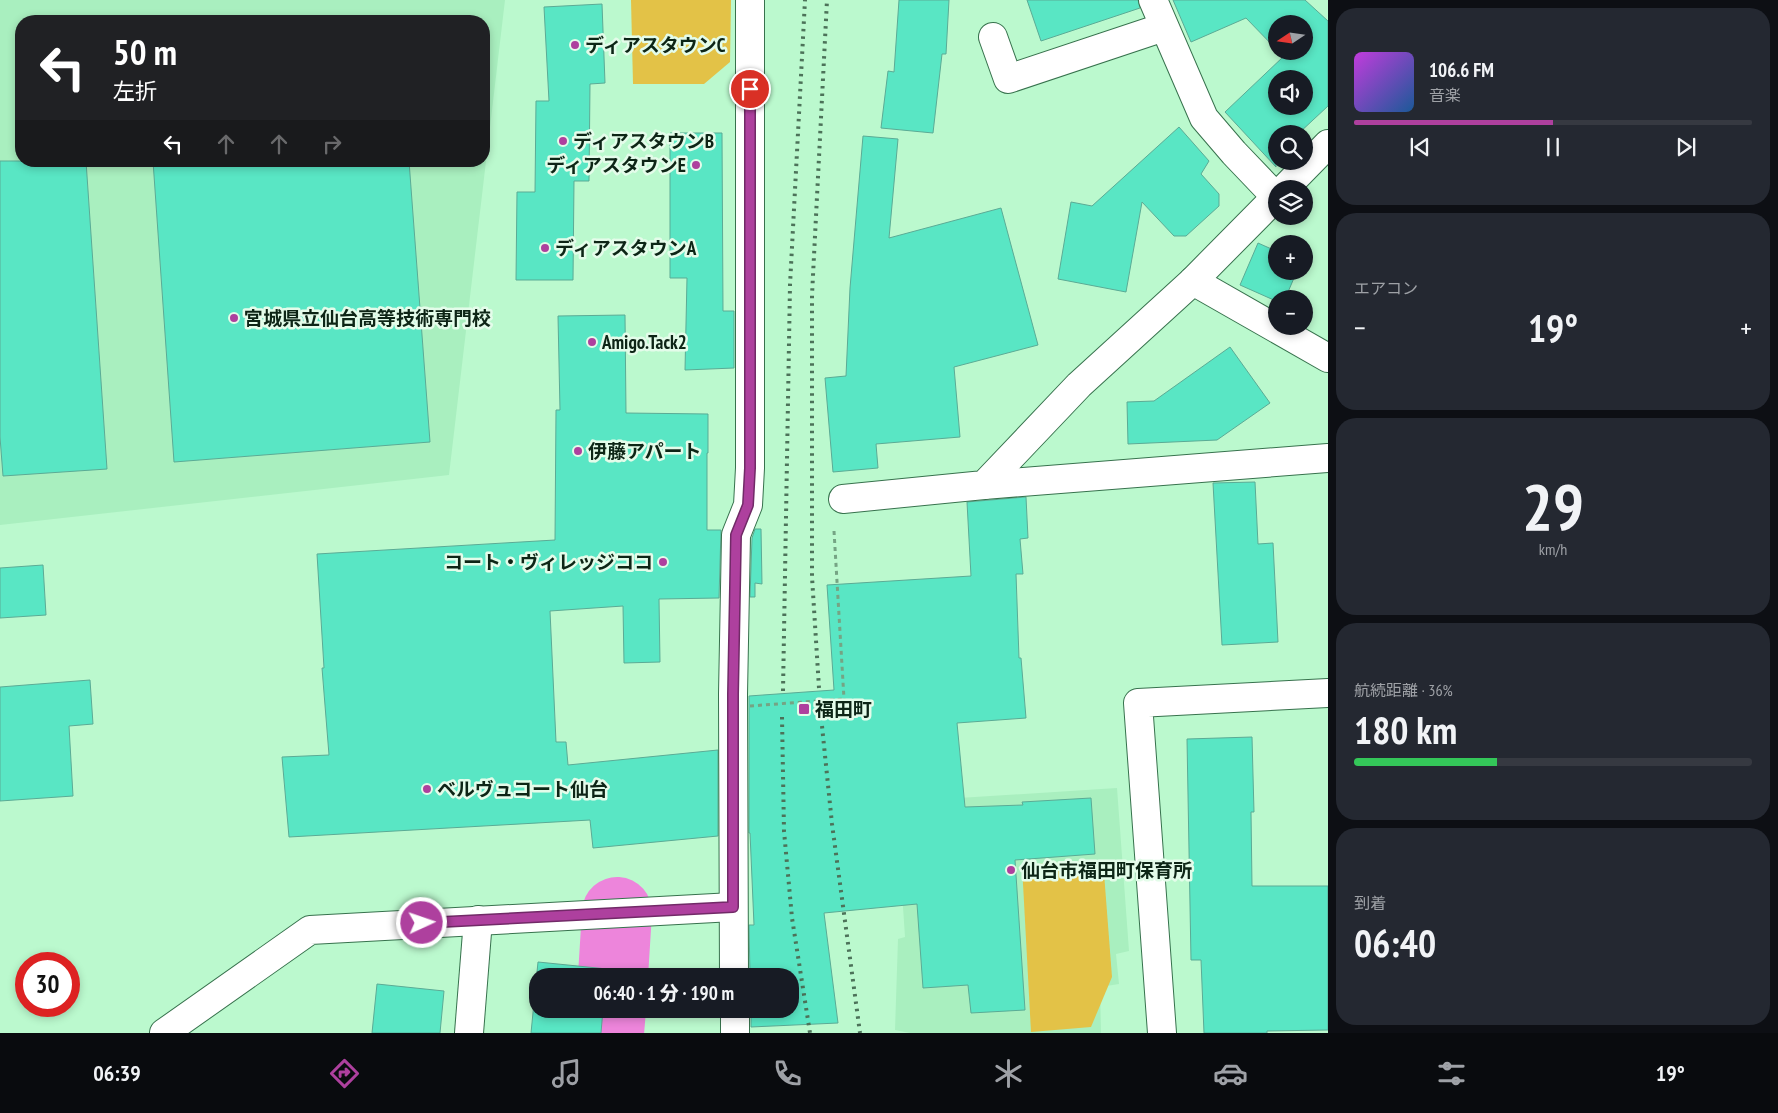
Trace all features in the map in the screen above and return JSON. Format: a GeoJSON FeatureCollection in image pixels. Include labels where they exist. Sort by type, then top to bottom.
{"type":"FeatureCollection","features":[{"type":"Feature","properties":{"kind":"street"},"geometry":{"type":"LineString","coordinates":[[734,968],[733,694],[736,535],[748,505],[750,468],[750,0]]}},
{"type":"Feature","properties":{"kind":"street"},"geometry":{"type":"LineString","coordinates":[[1153,0],[1204,118],[1268,189]]}},
{"type":"Feature","properties":{"kind":"street"},"geometry":{"type":"LineString","coordinates":[[993,37],[1008,79],[1164,27]]}},
{"type":"Feature","properties":{"kind":"street"},"geometry":{"type":"LineString","coordinates":[[1293,180],[1328,144]]}},
{"type":"Feature","properties":{"kind":"street"},"geometry":{"type":"LineString","coordinates":[[984,485],[1078,385],[1193,281],[1268,205]]}},
{"type":"Feature","properties":{"kind":"street"},"geometry":{"type":"LineString","coordinates":[[1193,281],[1328,358]]}},
{"type":"Feature","properties":{"kind":"street"},"geometry":{"type":"LineString","coordinates":[[843,498],[1328,458]]}},
{"type":"Feature","properties":{"kind":"street"},"geometry":{"type":"LineString","coordinates":[[1162,1033],[1138,703],[1328,693]]}},
{"type":"Feature","properties":{"kind":"street"},"geometry":{"type":"LineString","coordinates":[[164,1033],[310,930],[733,907]]}},
{"type":"Feature","properties":{"kind":"street"},"geometry":{"type":"LineString","coordinates":[[470,1033],[478,920]]}},
{"type":"Feature","properties":{"kind":"street"},"geometry":{"type":"LineString","coordinates":[[735,1018],[735,1033]]}},
{"type":"Feature","properties":{"kind":"path"},"geometry":{"type":"LineString","coordinates":[[750,706],[844,698],[835,547]]}},
{"type":"Feature","properties":{"kind":"shaded area","name":"宮城県立仙台高等技術専門校"},"geometry":{"type":"Polygon","coordinates":[[[0,0],[505,0],[490,127],[490,15],[15,15],[15,167],[485,167],[449,475],[0,525],[0,0]]]}},
{"type":"Feature","properties":{"kind":"shaded area"},"geometry":{"type":"Polygon","coordinates":[[[631,0],[731,0],[730,62],[704,84],[633,84],[631,0]]]}},
{"type":"Feature","properties":{"kind":"shaded area","name":"仙台市福田町保育所"},"geometry":{"type":"Polygon","coordinates":[[[1117,788],[1129,951],[1116,954],[1119,984],[1100,987],[1101,1033],[910,1033],[895,1030],[898,939],[905,937],[896,802],[1117,788]]]}},
{"type":"Feature","properties":{"kind":"shaded area"},"geometry":{"type":"Polygon","coordinates":[[[1103,860],[1112,977],[1091,1027],[1031,1032],[1022,865],[1103,860]]]}},
{"type":"Feature","properties":{"kind":"building"},"geometry":{"type":"Polygon","coordinates":[[[899,0],[949,0],[946,54],[942,54],[933,133],[881,128],[888,71],[894,72],[899,0]]]}},
{"type":"Feature","properties":{"kind":"building"},"geometry":{"type":"Polygon","coordinates":[[[1027,0],[1138,0],[1140,8],[1041,41],[1027,0]]]}},
{"type":"Feature","properties":{"kind":"building"},"geometry":{"type":"Polygon","coordinates":[[[1173,0],[1305,0],[1328,21],[1328,106],[1308,125],[1268,125],[1268,158],[1225,112],[1268,71],[1268,115],[1313,115],[1313,70],[1269,70],[1280,60],[1313,60],[1313,15],[1268,15],[1268,41],[1246,18],[1191,42],[1173,0]]]}},
{"type":"Feature","properties":{"kind":"building"},"geometry":{"type":"Polygon","coordinates":[[[602,4],[605,83],[590,84],[589,181],[574,181],[573,280],[516,280],[517,192],[535,192],[536,101],[549,101],[544,7],[602,4]]]}},
{"type":"Feature","properties":{"kind":"building"},"geometry":{"type":"Polygon","coordinates":[[[1179,127],[1209,161],[1201,174],[1219,194],[1219,206],[1186,236],[1174,236],[1142,202],[1126,292],[1058,279],[1071,202],[1092,206],[1179,127]]]}},
{"type":"Feature","properties":{"kind":"building"},"geometry":{"type":"Polygon","coordinates":[[[670,133],[722,133],[723,311],[734,311],[734,368],[685,370],[687,278],[670,278],[670,133]]]}},
{"type":"Feature","properties":{"kind":"building"},"geometry":{"type":"Polygon","coordinates":[[[863,136],[898,139],[889,238],[1001,208],[1038,345],[954,367],[960,437],[876,444],[878,468],[833,472],[825,378],[846,376],[850,288],[863,136]]]}},
{"type":"Feature","properties":{"kind":"building"},"geometry":{"type":"Polygon","coordinates":[[[0,161],[15,161],[15,167],[86,167],[107,469],[3,476],[0,437],[0,161]]]}},
{"type":"Feature","properties":{"kind":"building"},"geometry":{"type":"Polygon","coordinates":[[[153,167],[409,167],[430,442],[174,462],[153,167]]]}},
{"type":"Feature","properties":{"kind":"building"},"geometry":{"type":"Polygon","coordinates":[[[1258,243],[1268,247],[1268,280],[1293,280],[1289,290],[1268,290],[1268,297],[1240,285],[1258,243]]]}},
{"type":"Feature","properties":{"kind":"building"},"geometry":{"type":"Polygon","coordinates":[[[625,315],[626,413],[708,414],[707,530],[721,530],[719,598],[659,599],[660,662],[624,663],[623,606],[550,611],[556,742],[566,742],[568,765],[718,750],[718,836],[593,848],[590,820],[289,837],[282,757],[329,755],[322,668],[324,668],[317,554],[555,540],[556,410],[560,410],[558,316],[625,315]]]}},
{"type":"Feature","properties":{"kind":"building"},"geometry":{"type":"Polygon","coordinates":[[[1230,347],[1270,403],[1217,440],[1128,444],[1127,402],[1154,401],[1230,347]]]}},
{"type":"Feature","properties":{"kind":"building"},"geometry":{"type":"Polygon","coordinates":[[[1255,482],[1258,544],[1273,543],[1278,642],[1222,645],[1213,483],[1255,482]]]}},
{"type":"Feature","properties":{"kind":"building"},"geometry":{"type":"Polygon","coordinates":[[[1026,497],[1028,538],[1020,539],[1023,574],[1016,574],[1019,658],[1021,658],[1026,718],[957,723],[965,807],[1023,805],[1022,802],[1091,798],[1095,854],[1015,860],[1025,1010],[971,1013],[968,985],[923,988],[917,904],[824,913],[838,1023],[751,1027],[751,1018],[799,1018],[799,968],[750,968],[749,925],[754,925],[749,833],[749,696],[834,690],[827,585],[971,576],[967,502],[1026,497]]]}},
{"type":"Feature","properties":{"kind":"building"},"geometry":{"type":"Polygon","coordinates":[[[755,529],[761,529],[762,584],[755,583],[755,597],[750,597],[752,538],[755,529]]]}},
{"type":"Feature","properties":{"kind":"building"},"geometry":{"type":"Polygon","coordinates":[[[43,565],[46,615],[0,618],[0,568],[43,565]]]}},
{"type":"Feature","properties":{"kind":"building"},"geometry":{"type":"Polygon","coordinates":[[[90,680],[93,724],[69,726],[73,796],[0,801],[0,687],[90,680]]]}},
{"type":"Feature","properties":{"kind":"building"},"geometry":{"type":"Polygon","coordinates":[[[1252,737],[1254,812],[1251,812],[1252,886],[1328,886],[1328,1030],[1267,1031],[1267,1033],[1204,1033],[1201,960],[1191,960],[1187,739],[1252,737]]]}},
{"type":"Feature","properties":{"kind":"building"},"geometry":{"type":"Polygon","coordinates":[[[538,962],[597,968],[537,968],[538,962]]]}},
{"type":"Feature","properties":{"kind":"building"},"geometry":{"type":"Polygon","coordinates":[[[377,984],[444,991],[440,1033],[372,1033],[377,984]]]}},
{"type":"Feature","properties":{"kind":"building"},"geometry":{"type":"Polygon","coordinates":[[[532,1018],[602,1018],[601,1033],[531,1033],[532,1018]]]}},
{"type":"Feature","properties":{"kind":"waterway"},"geometry":{"type":"LineString","coordinates":[[614,968],[617,912]]}},
{"type":"Feature","properties":{"kind":"waterway"},"geometry":{"type":"LineString","coordinates":[[609,1033],[610,1018]]}},
{"type":"Feature","properties":{"kind":"railway"},"geometry":{"type":"LineString","coordinates":[[783,691],[790,285],[805,0]]}},
{"type":"Feature","properties":{"kind":"railway"},"geometry":{"type":"LineString","coordinates":[[819,688],[812,577],[812,295],[827,0]]}},
{"type":"Feature","properties":{"kind":"railway"},"geometry":{"type":"LineString","coordinates":[[782,717],[784,831],[792,918],[810,1033]]}},
{"type":"Feature","properties":{"kind":"railway"},"geometry":{"type":"LineString","coordinates":[[822,726],[832,824],[860,1033]]}},
{"type":"Feature","properties":{"kind":"place","name":"ディアスタウンC"},"geometry":{"type":"Point","coordinates":[575,45]}},
{"type":"Feature","properties":{"kind":"place","name":"ディアスタウンB"},"geometry":{"type":"Point","coordinates":[563,141]}},
{"type":"Feature","properties":{"kind":"place","name":"ディアスタウンE"},"geometry":{"type":"Point","coordinates":[696,165]}},
{"type":"Feature","properties":{"kind":"place","name":"ディアスタウンA"},"geometry":{"type":"Point","coordinates":[545,248]}},
{"type":"Feature","properties":{"kind":"place","name":"宮城県立仙台高等技術専門校"},"geometry":{"type":"Point","coordinates":[234,318]}},
{"type":"Feature","properties":{"kind":"place","name":"Amigo.Tack2"},"geometry":{"type":"Point","coordinates":[592,342]}},
{"type":"Feature","properties":{"kind":"place","name":"伊藤アパート"},"geometry":{"type":"Point","coordinates":[578,451]}},
{"type":"Feature","properties":{"kind":"place","name":"コート・ヴィレッジココ"},"geometry":{"type":"Point","coordinates":[663,562]}},
{"type":"Feature","properties":{"kind":"place","name":"福田町"},"geometry":{"type":"Point","coordinates":[804,709]}},
{"type":"Feature","properties":{"kind":"place","name":"ベルヴュコート仙台"},"geometry":{"type":"Point","coordinates":[427,789]}},
{"type":"Feature","properties":{"kind":"place","name":"仙台市福田町保育所"},"geometry":{"type":"Point","coordinates":[1011,870]}},
{"type":"Feature","properties":{"kind":"route"},"geometry":{"type":"LineString","coordinates":[[422,923],[733,907],[733,694],[736,535],[748,505],[750,468],[750,89]]}}]}
